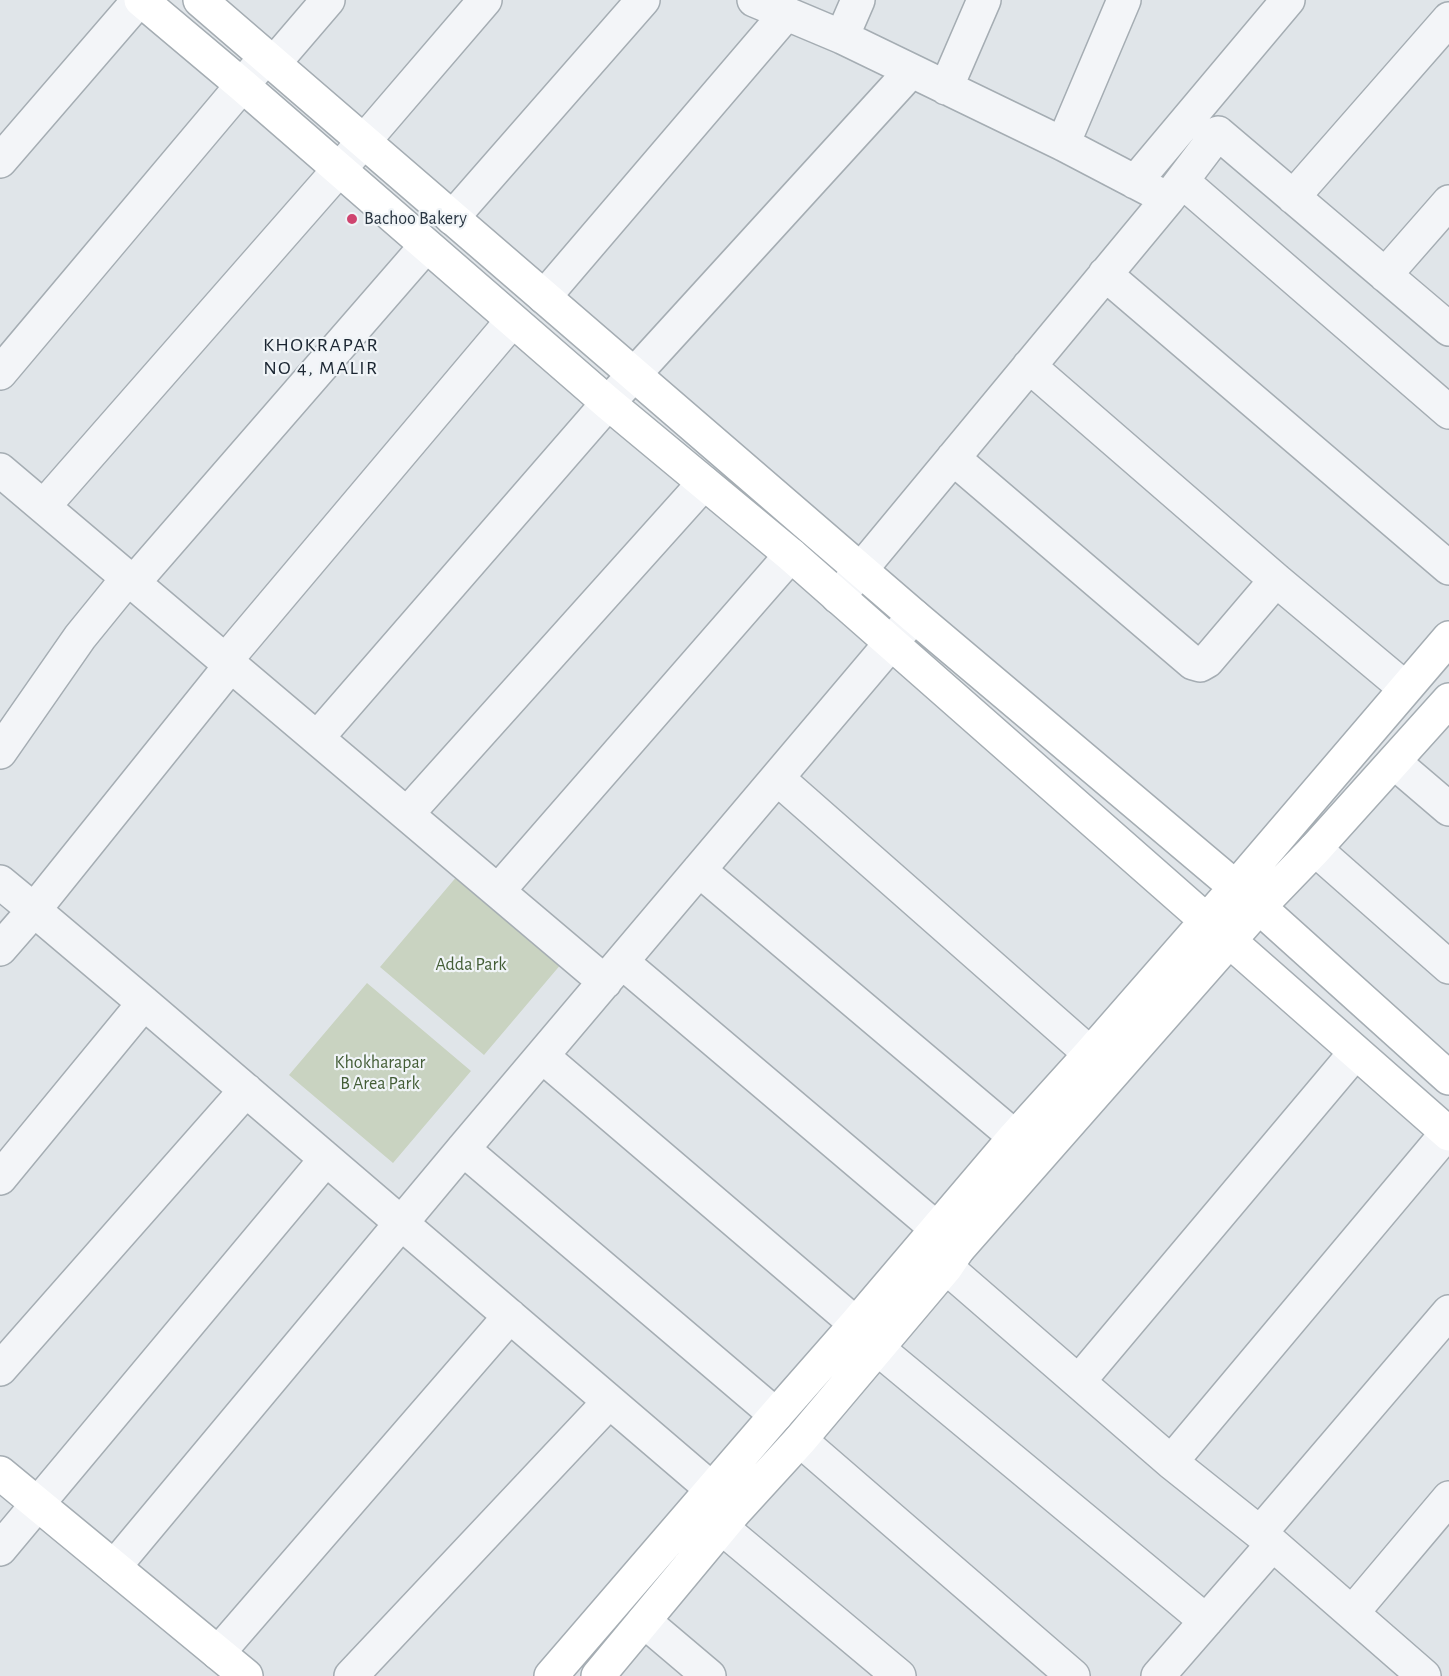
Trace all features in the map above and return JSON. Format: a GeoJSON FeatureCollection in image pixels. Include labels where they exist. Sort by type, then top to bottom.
{"type":"FeatureCollection","features":[{"type":"Feature","properties":{"kind":"street"},"geometry":{"type":"LineString","coordinates":[[0,161],[140,0],[242,85],[608,403],[791,555],[1448,1134],[1171,1462]]}},
{"type":"Feature","properties":{"kind":"street"},"geometry":{"type":"LineString","coordinates":[[200,0],[914,616],[1247,897],[1449,1078]]}},
{"type":"Feature","properties":{"kind":"street"},"geometry":{"type":"LineString","coordinates":[[0,373],[242,85],[270,60],[328,0]]}},
{"type":"Feature","properties":{"kind":"street"},"geometry":{"type":"LineString","coordinates":[[44,506],[485,0]]}},
{"type":"Feature","properties":{"kind":"street"},"geometry":{"type":"LineString","coordinates":[[452,218],[643,0]]}},
{"type":"Feature","properties":{"kind":"street"},"geometry":{"type":"LineString","coordinates":[[753,0],[842,37],[1063,144],[1135,182],[1175,190],[1449,412]]}},
{"type":"Feature","properties":{"kind":"street"},"geometry":{"type":"LineString","coordinates":[[842,37],[858,0]]}},
{"type":"Feature","properties":{"kind":"street"},"geometry":{"type":"LineString","coordinates":[[946,88],[984,0]]}},
{"type":"Feature","properties":{"kind":"street"},"geometry":{"type":"LineString","coordinates":[[1063,144],[1124,0]]}},
{"type":"Feature","properties":{"kind":"street"},"geometry":{"type":"LineString","coordinates":[[1135,182],[1288,0]]}},
{"type":"Feature","properties":{"kind":"street"},"geometry":{"type":"LineString","coordinates":[[544,297],[786,14]]}},
{"type":"Feature","properties":{"kind":"street"},"geometry":{"type":"LineString","coordinates":[[1293,197],[1449,19]]}},
{"type":"Feature","properties":{"kind":"street"},"geometry":{"type":"LineString","coordinates":[[317,738],[608,403],[911,71]]}},
{"type":"Feature","properties":{"kind":"street"},"geometry":{"type":"LineString","coordinates":[[838,597],[1175,190],[1218,133],[1449,329]]}},
{"type":"Feature","properties":{"kind":"street"},"geometry":{"type":"LineString","coordinates":[[1385,275],[1449,202]]}},
{"type":"Feature","properties":{"kind":"street"},"geometry":{"type":"LineString","coordinates":[[0,752],[80,637],[426,246]]}},
{"type":"Feature","properties":{"kind":"street"},"geometry":{"type":"LineString","coordinates":[[1105,274],[1449,568]]}},
{"type":"Feature","properties":{"kind":"street"},"geometry":{"type":"LineString","coordinates":[[0,949],[34,910],[229,663],[512,321]]}},
{"type":"Feature","properties":{"kind":"street"},"geometry":{"type":"LineString","coordinates":[[1029,366],[1276,580],[1405,688]]}},
{"type":"Feature","properties":{"kind":"street"},"geometry":{"type":"LineString","coordinates":[[953,458],[1193,663],[1200,665],[1207,661],[1276,580]]}},
{"type":"Feature","properties":{"kind":"street"},"geometry":{"type":"LineString","coordinates":[[0,470],[498,891],[613,972],[947,1248],[1078,1381],[1171,1462],[1353,1613],[1424,1676]]}},
{"type":"Feature","properties":{"kind":"street"},"geometry":{"type":"LineString","coordinates":[[407,814],[704,483]]}},
{"type":"Feature","properties":{"kind":"street"},"geometry":{"type":"LineString","coordinates":[[498,891],[791,555]]}},
{"type":"Feature","properties":{"kind":"street"},"geometry":{"type":"LineString","coordinates":[[114,1567],[463,1149],[914,616]]}},
{"type":"Feature","properties":{"kind":"street"},"geometry":{"type":"LineString","coordinates":[[598,1676],[644,1621],[723,1508],[776,1415],[867,1336],[947,1248],[1101,1064],[1247,897],[1405,688],[1449,638]]}},
{"type":"Feature","properties":{"kind":"street"},"geometry":{"type":"LineString","coordinates":[[1247,897],[1315,849],[1449,700]]}},
{"type":"Feature","properties":{"kind":"street"},"geometry":{"type":"LineString","coordinates":[[1394,762],[1449,809]]}},
{"type":"Feature","properties":{"kind":"street"},"geometry":{"type":"LineString","coordinates":[[777,778],[1101,1064]]}},
{"type":"Feature","properties":{"kind":"street"},"geometry":{"type":"LineString","coordinates":[[1315,849],[1449,967]]}},
{"type":"Feature","properties":{"kind":"street"},"geometry":{"type":"LineString","coordinates":[[699,870],[1015,1137]]}},
{"type":"Feature","properties":{"kind":"street"},"geometry":{"type":"LineString","coordinates":[[0,882],[609,1402],[899,1676]]}},
{"type":"Feature","properties":{"kind":"street"},"geometry":{"type":"LineString","coordinates":[[0,1178],[144,1003]]}},
{"type":"Feature","properties":{"kind":"street"},"geometry":{"type":"LineString","coordinates":[[1078,1381],[1355,1053]]}},
{"type":"Feature","properties":{"kind":"street"},"geometry":{"type":"LineString","coordinates":[[542,1056],[867,1336],[1206,1621]]}},
{"type":"Feature","properties":{"kind":"street"},"geometry":{"type":"LineString","coordinates":[[947,1248],[1015,1137],[1101,1064]]}},
{"type":"Feature","properties":{"kind":"street"},"geometry":{"type":"LineString","coordinates":[[0,1369],[246,1090]]}},
{"type":"Feature","properties":{"kind":"street"},"geometry":{"type":"LineString","coordinates":[[463,1149],[776,1415]]}},
{"type":"Feature","properties":{"kind":"street"},"geometry":{"type":"LineString","coordinates":[[0,1549],[326,1159]]}},
{"type":"Feature","properties":{"kind":"street"},"geometry":{"type":"LineString","coordinates":[[1158,1676],[1206,1621],[1266,1539],[1449,1312]]}},
{"type":"Feature","properties":{"kind":"street"},"geometry":{"type":"LineString","coordinates":[[218,1653],[510,1316]]}},
{"type":"Feature","properties":{"kind":"street"},"geometry":{"type":"LineString","coordinates":[[551,1676],[723,1508],[800,1440],[867,1336]]}},
{"type":"Feature","properties":{"kind":"street"},"geometry":{"type":"LineString","coordinates":[[351,1676],[609,1402]]}},
{"type":"Feature","properties":{"kind":"street"},"geometry":{"type":"LineString","coordinates":[[800,1440],[1073,1676]]}},
{"type":"Feature","properties":{"kind":"street"},"geometry":{"type":"LineString","coordinates":[[0,1473],[246,1676]]}},
{"type":"Feature","properties":{"kind":"street"},"geometry":{"type":"LineString","coordinates":[[1353,1613],[1449,1498]]}},
{"type":"Feature","properties":{"kind":"street"},"geometry":{"type":"LineString","coordinates":[[644,1621],[710,1676]]}},
{"type":"Feature","properties":{"kind":"green space","name":"Adda Park"},"geometry":{"type":"Polygon","coordinates":[[[458,875],[562,963],[484,1055],[380,967],[458,875]]]}},
{"type":"Feature","properties":{"kind":"green space","name":"Khokharapar B Area Park"},"geometry":{"type":"Polygon","coordinates":[[[367,983],[471,1071],[393,1163],[289,1075],[367,983]]]}},
{"type":"Feature","properties":{"kind":"place","name":"Bachoo Bakery"},"geometry":{"type":"Point","coordinates":[352,219]}},
{"type":"Feature","properties":{"kind":"district","name":"KHOKRAPAR NO 4, MALIR"},"geometry":{"type":"Point","coordinates":[321,356]}}]}
